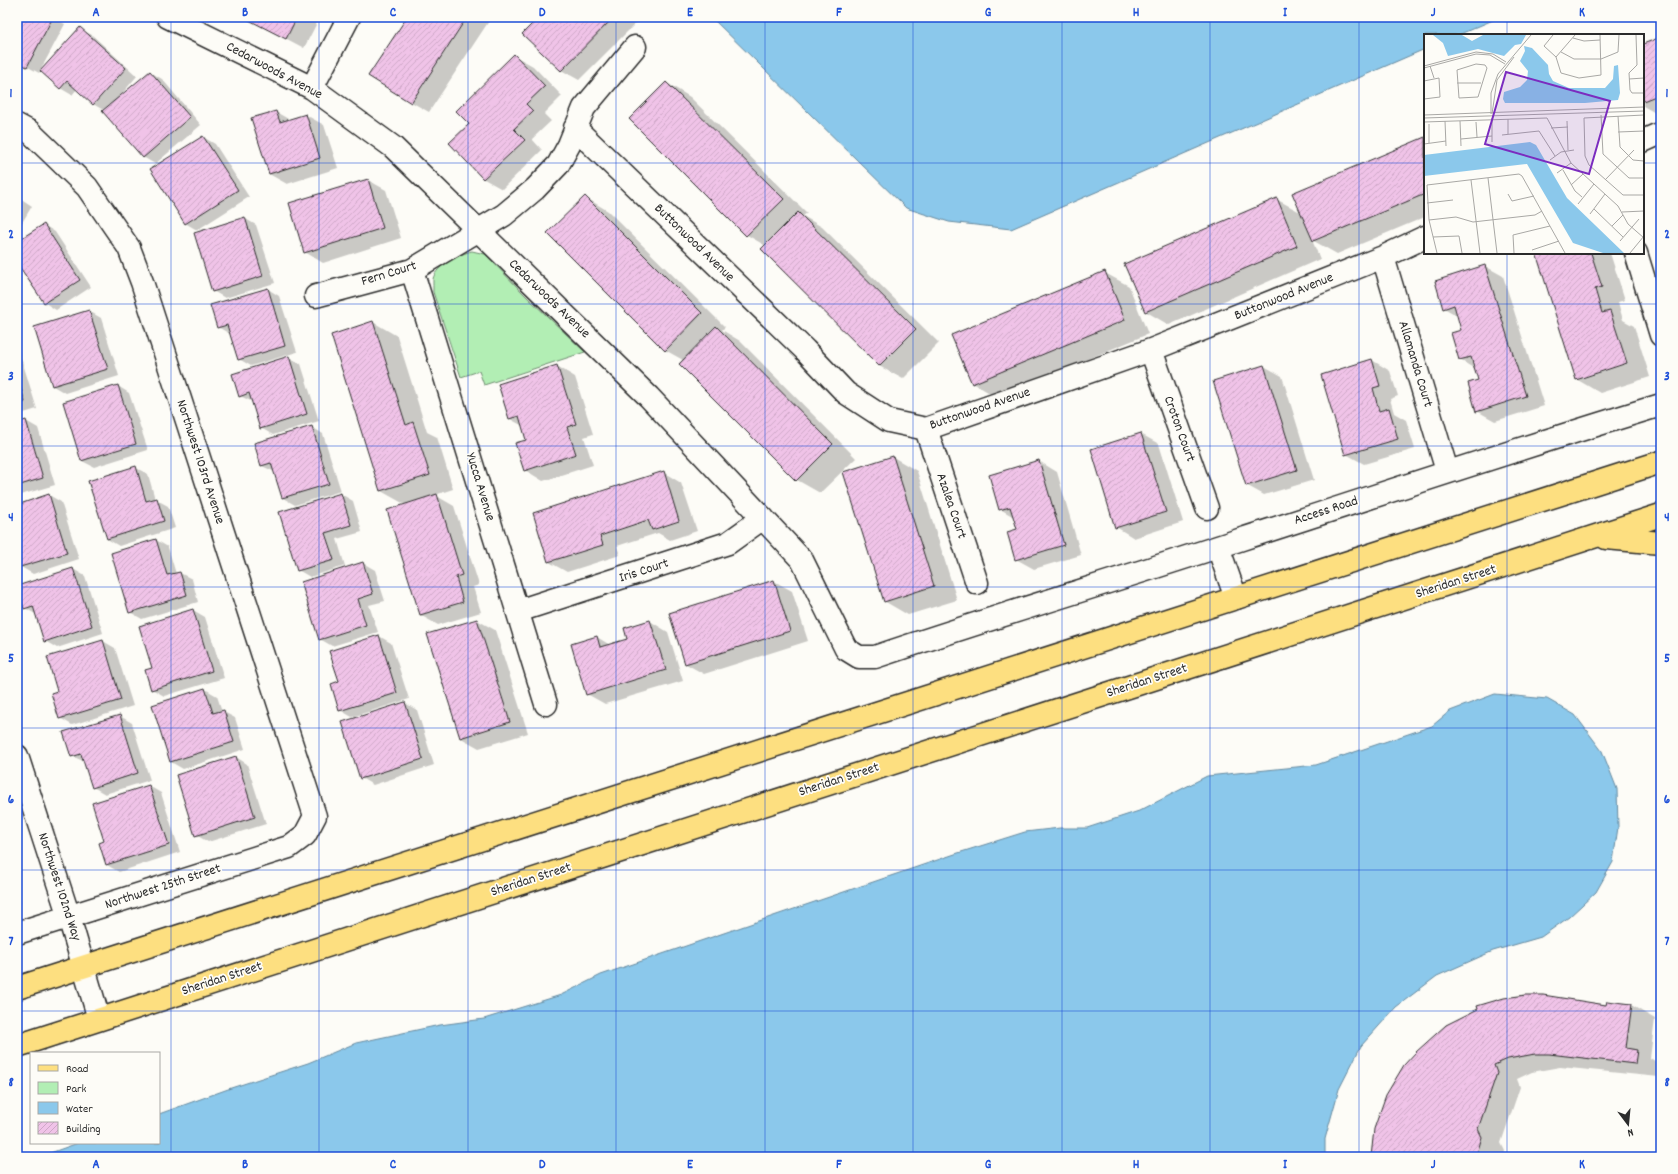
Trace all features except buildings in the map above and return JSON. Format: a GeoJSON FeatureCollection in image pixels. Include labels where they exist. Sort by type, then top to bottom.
{"type":"FeatureCollection","features":[{"type":"Feature","properties":{"kind":"main road"},"geometry":{"type":"LineString","coordinates":[[17,988],[1661,462]]}},
{"type":"Feature","properties":{"kind":"main road","name":"Sheridan Street"},"geometry":{"type":"LineString","coordinates":[[17,1046],[1661,515]]}},
{"type":"Feature","properties":{"kind":"main road"},"geometry":{"type":"LineString","coordinates":[[1595,537],[1661,542]]}},
{"type":"Feature","properties":{"kind":"street","name":"Cedarwoods Avenue"},"geometry":{"type":"LineString","coordinates":[[168,17],[312,88],[393,147],[649,397],[802,560],[846,649],[859,657]]}},
{"type":"Feature","properties":{"kind":"street"},"geometry":{"type":"LineString","coordinates":[[312,88],[349,17]]}},
{"type":"Feature","properties":{"kind":"street","name":"Fern Court"},"geometry":{"type":"LineString","coordinates":[[316,296],[412,270],[504,215],[535,189],[558,165],[569,145],[584,108],[635,47]]}},
{"type":"Feature","properties":{"kind":"street","name":"Northwest 103rd Avenue"},"geometry":{"type":"LineString","coordinates":[[17,125],[30,132],[87,187],[129,248],[142,282],[315,816],[305,835]]}},
{"type":"Feature","properties":{"kind":"street","name":"Buttonwood Avenue"},"geometry":{"type":"LineString","coordinates":[[575,128],[805,350],[846,393],[889,421],[926,429],[1151,350],[1383,257],[1424,237]]}},
{"type":"Feature","properties":{"kind":"street"},"geometry":{"type":"LineString","coordinates":[[1644,141],[1661,133]]}},
{"type":"Feature","properties":{"kind":"street"},"geometry":{"type":"LineString","coordinates":[[1636,254],[1661,335]]}},
{"type":"Feature","properties":{"kind":"street","name":"Allamanda Court"},"geometry":{"type":"LineString","coordinates":[[1383,257],[1447,471]]}},
{"type":"Feature","properties":{"kind":"street","name":"Yucca Avenue"},"geometry":{"type":"LineString","coordinates":[[412,270],[546,704]]}},
{"type":"Feature","properties":{"kind":"street","name":"Croton Court"},"geometry":{"type":"LineString","coordinates":[[1151,350],[1207,508]]}},
{"type":"Feature","properties":{"kind":"street","name":"Access Road"},"geometry":{"type":"LineString","coordinates":[[859,657],[876,657],[991,618],[1218,547],[1447,471],[1661,405]]}},
{"type":"Feature","properties":{"kind":"street","name":"Azalea Court"},"geometry":{"type":"LineString","coordinates":[[926,429],[977,583]]}},
{"type":"Feature","properties":{"kind":"street","name":"Iris Court"},"geometry":{"type":"LineString","coordinates":[[518,611],[728,543],[763,518]]}},
{"type":"Feature","properties":{"kind":"street"},"geometry":{"type":"LineString","coordinates":[[1218,547],[1236,598]]}},
{"type":"Feature","properties":{"kind":"street","name":"Northwest 102nd Way"},"geometry":{"type":"LineString","coordinates":[[17,756],[69,917],[99,1019]]}},
{"type":"Feature","properties":{"kind":"street","name":"Northwest 25th Street"},"geometry":{"type":"LineString","coordinates":[[17,933],[289,847],[305,835]]}},
{"type":"Feature","properties":{"kind":"green space"},"geometry":{"type":"Polygon","coordinates":[[[472,251],[485,254],[527,297],[585,352],[484,385],[479,371],[461,377],[433,292],[433,279],[435,274],[443,265],[455,257],[472,251]]]}},
{"type":"Feature","properties":{"kind":"water"},"geometry":{"type":"Polygon","coordinates":[[[711,17],[1500,17],[1460,34],[1424,34],[1424,49],[1011,229],[949,222],[906,208],[711,17]]]}},
{"type":"Feature","properties":{"kind":"water"},"geometry":{"type":"Polygon","coordinates":[[[1495,694],[1547,699],[1575,715],[1602,751],[1617,789],[1618,827],[1613,862],[1596,892],[1569,917],[1541,937],[1493,951],[1437,976],[1396,1007],[1361,1046],[1339,1089],[1325,1139],[1325,1157],[39,1157],[75,1144],[160,1144],[160,1114],[231,1088],[308,1063],[356,1043],[440,1025],[484,1019],[561,995],[601,975],[955,854],[1025,832],[1060,828],[1087,828],[1139,811],[1207,776],[1316,765],[1432,726],[1450,711],[1495,694]]]}}]}
